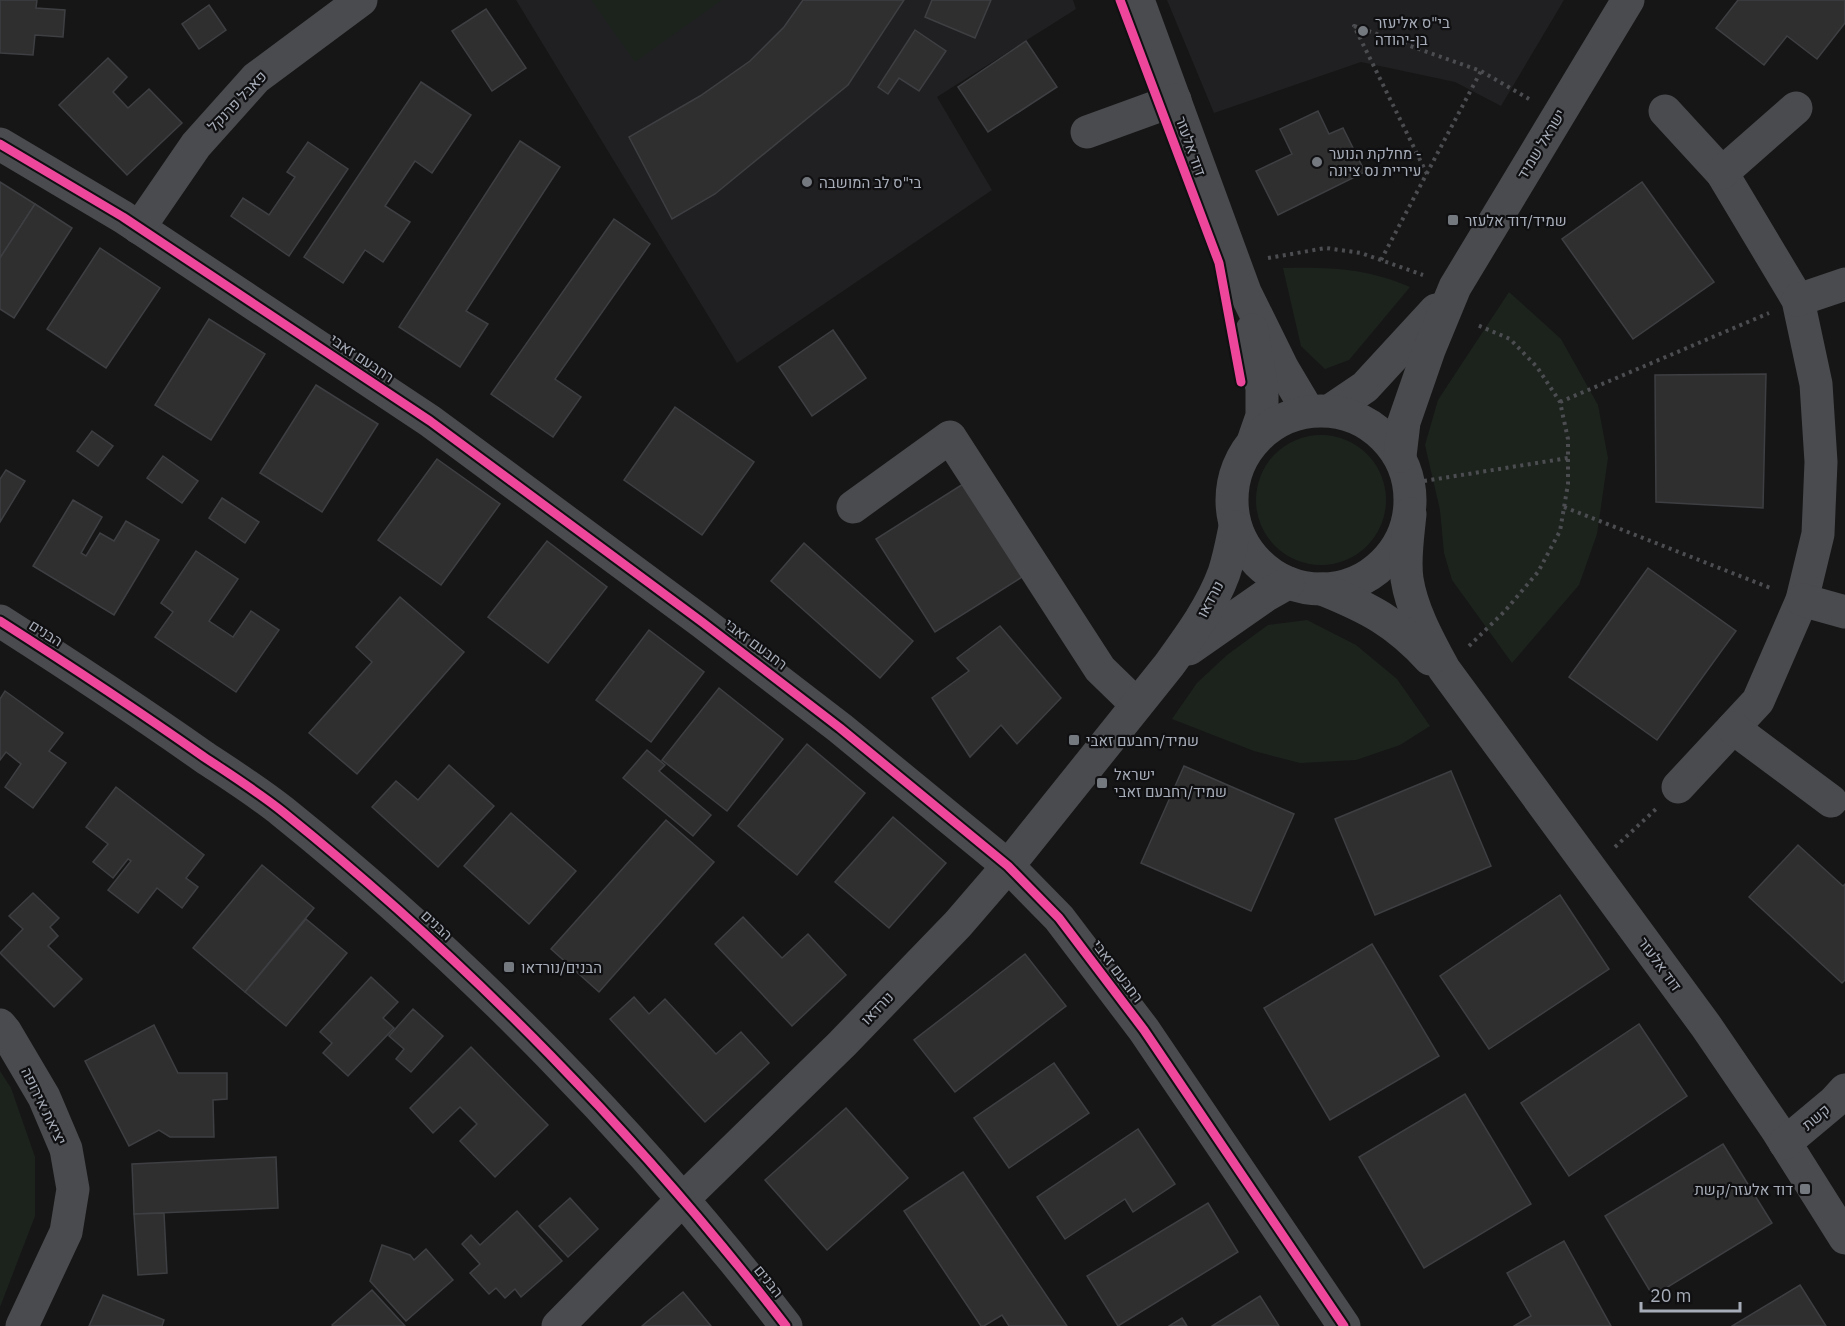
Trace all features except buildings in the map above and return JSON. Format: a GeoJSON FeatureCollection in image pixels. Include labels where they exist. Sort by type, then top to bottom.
{"type":"FeatureCollection","features":[{"type":"Feature","properties":{"kind":"street","name":"פאבל פרנקל"},"geometry":{"type":"LineString","coordinates":[[139,228],[196,145],[256,78],[361,0]]}},
{"type":"Feature","properties":{"kind":"street","name":"דוד אלעזר"},"geometry":{"type":"LineString","coordinates":[[1138,0],[1240,278],[1283,369],[1319,411]]}},
{"type":"Feature","properties":{"kind":"street","name":"ישראל שמיד"},"geometry":{"type":"LineString","coordinates":[[1406,484],[1404,422],[1429,350],[1450,299],[1628,0]]}},
{"type":"Feature","properties":{"kind":"street"},"geometry":{"type":"LineString","coordinates":[[1087,132],[1175,100]]}},
{"type":"Feature","properties":{"kind":"street"},"geometry":{"type":"LineString","coordinates":[[1722,173],[1796,108]]}},
{"type":"Feature","properties":{"kind":"street"},"geometry":{"type":"LineString","coordinates":[[1665,111],[1722,173],[1798,300],[1816,384],[1821,462],[1818,534],[1802,600],[1758,701],[1678,787]]}},
{"type":"Feature","properties":{"kind":"street","name":"רחבעם זאבי"},"geometry":{"type":"LineString","coordinates":[[0,144],[139,228],[440,428],[702,622],[840,728],[1008,866],[1059,918],[1144,1030],[1344,1326]]}},
{"type":"Feature","properties":{"kind":"street","name":"דוד אלעזר"},"geometry":{"type":"LineString","coordinates":[[1240,278],[1262,389],[1262,416],[1254,439]]}},
{"type":"Feature","properties":{"kind":"street"},"geometry":{"type":"LineString","coordinates":[[1798,300],[1845,284]]}},
{"type":"Feature","properties":{"kind":"street","name":"ישראל שמיד"},"geometry":{"type":"LineString","coordinates":[[1319,411],[1365,387],[1450,299]]}},
{"type":"Feature","properties":{"kind":"street"},"geometry":{"type":"LineString","coordinates":[[1319,411],[1358,418],[1382,434],[1406,484],[1402,538],[1388,558],[1369,575],[1347,585],[1322,590],[1288,583],[1259,564],[1247,551],[1235,527],[1231,496],[1238,466],[1254,439],[1279,420],[1319,411]]}},
{"type":"Feature","properties":{"kind":"street"},"geometry":{"type":"LineString","coordinates":[[853,507],[950,437],[1100,669],[1136,705]]}},
{"type":"Feature","properties":{"kind":"street","name":"דוד אלעזר"},"geometry":{"type":"LineString","coordinates":[[1406,484],[1407,579],[1415,609],[1444,669],[1706,1026],[1785,1143],[1845,1238]]}},
{"type":"Feature","properties":{"kind":"street","name":"נורדאו"},"geometry":{"type":"LineString","coordinates":[[558,1326],[681,1200],[842,1044],[958,924],[1008,866],[1169,665],[1211,602],[1224,572],[1235,527]]}},
{"type":"Feature","properties":{"kind":"street","name":"נורדאו"},"geometry":{"type":"LineString","coordinates":[[1169,665],[1219,626],[1288,583]]}},
{"type":"Feature","properties":{"kind":"street","name":"דוד אלעזר"},"geometry":{"type":"LineString","coordinates":[[1322,590],[1358,603],[1396,626],[1415,643],[1464,698]]}},
{"type":"Feature","properties":{"kind":"street"},"geometry":{"type":"LineString","coordinates":[[1802,600],[1845,612]]}},
{"type":"Feature","properties":{"kind":"street","name":"הבנים"},"geometry":{"type":"LineString","coordinates":[[0,621],[111,692],[281,810],[400,911],[494,1000],[610,1118],[786,1326]]}},
{"type":"Feature","properties":{"kind":"street"},"geometry":{"type":"LineString","coordinates":[[1733,728],[1831,801]]}},
{"type":"Feature","properties":{"kind":"street","name":"יציאת אירופה"},"geometry":{"type":"LineString","coordinates":[[0,1025],[6,1031],[44,1097],[66,1149],[73,1189],[66,1232],[22,1326]]}},
{"type":"Feature","properties":{"kind":"street","name":"קשת"},"geometry":{"type":"LineString","coordinates":[[1785,1143],[1845,1090]]}},
{"type":"Feature","properties":{"kind":"path"},"geometry":{"type":"LineString","coordinates":[[1427,174],[1354,26],[1482,71],[1557,117]]}},
{"type":"Feature","properties":{"kind":"path"},"geometry":{"type":"LineString","coordinates":[[1381,260],[1482,71]]}},
{"type":"Feature","properties":{"kind":"path"},"geometry":{"type":"LineString","coordinates":[[1240,278],[1326,248],[1361,253],[1381,260],[1450,299],[1510,339],[1537,367],[1560,402],[1568,439],[1568,484],[1560,531],[1538,572],[1504,612],[1444,669]]}},
{"type":"Feature","properties":{"kind":"path"},"geometry":{"type":"LineString","coordinates":[[1560,402],[1798,300]]}},
{"type":"Feature","properties":{"kind":"path"},"geometry":{"type":"LineString","coordinates":[[1406,484],[1568,458]]}},
{"type":"Feature","properties":{"kind":"path"},"geometry":{"type":"LineString","coordinates":[[1564,507],[1802,600]]}},
{"type":"Feature","properties":{"kind":"path"},"geometry":{"type":"LineString","coordinates":[[1591,870],[1678,787]]}},
{"type":"Feature","properties":{"kind":"shaded area","name":"בי\"ס לב המושבה"},"geometry":{"type":"Polygon","coordinates":[[[516,0],[1073,0],[1076,9],[937,97],[992,190],[737,363],[516,0]]]}},
{"type":"Feature","properties":{"kind":"shaded area"},"geometry":{"type":"Polygon","coordinates":[[[591,0],[722,0],[635,62],[591,0]]]}},
{"type":"Feature","properties":{"kind":"shaded area","name":"בי\"ס אליעזר בן-יהודה"},"geometry":{"type":"Polygon","coordinates":[[[1167,0],[1564,0],[1501,106],[1455,82],[1361,62],[1214,113],[1167,0]]]}},
{"type":"Feature","properties":{"kind":"shaded area"},"geometry":{"type":"Polygon","coordinates":[[[1283,268],[1363,272],[1410,287],[1349,360],[1325,369],[1301,346],[1283,268]]]}},
{"type":"Feature","properties":{"kind":"shaded area"},"geometry":{"type":"Polygon","coordinates":[[[1509,292],[1561,339],[1598,405],[1608,458],[1597,534],[1579,585],[1512,663],[1452,580],[1444,553],[1440,510],[1425,445],[1438,400],[1509,292]]]}},
{"type":"Feature","properties":{"kind":"shaded area"},"geometry":{"type":"Polygon","coordinates":[[[1321,435],[1346,440],[1367,454],[1381,475],[1386,500],[1381,525],[1367,546],[1346,560],[1321,565],[1296,560],[1275,546],[1261,525],[1256,500],[1261,475],[1275,454],[1296,440],[1321,435]]]}},
{"type":"Feature","properties":{"kind":"shaded area"},"geometry":{"type":"Polygon","coordinates":[[[1307,620],[1356,645],[1397,679],[1430,726],[1400,745],[1356,760],[1300,763],[1254,751],[1172,719],[1197,683],[1227,655],[1268,625],[1307,620]]]}},
{"type":"Feature","properties":{"kind":"shaded area"},"geometry":{"type":"Polygon","coordinates":[[[0,1071],[11,1088],[35,1157],[35,1216],[0,1307],[0,1071]]]}},
{"type":"Feature","properties":{"kind":"cycle path"},"geometry":{"type":"LineString","coordinates":[[1120,0],[1219,263],[1241,382]]}},
{"type":"Feature","properties":{"kind":"cycle path"},"geometry":{"type":"LineString","coordinates":[[0,144],[123,217],[430,421],[702,622],[840,728],[1008,866],[1059,918],[1144,1030],[1344,1326]]}},
{"type":"Feature","properties":{"kind":"cycle path"},"geometry":{"type":"LineString","coordinates":[[0,621],[264,798],[352,869],[419,929],[550,1054],[612,1120],[672,1187],[786,1326]]}},
{"type":"Feature","properties":{"kind":"place","name":"בי\"ס אליעזר בן-יהודה"},"geometry":{"type":"Point","coordinates":[1363,31]}},
{"type":"Feature","properties":{"kind":"place","name":"מחלקת הנוער - עיריית נס ציונה"},"geometry":{"type":"Point","coordinates":[1317,162]}},
{"type":"Feature","properties":{"kind":"place","name":"בי\"ס לב המושבה"},"geometry":{"type":"Point","coordinates":[807,182]}},
{"type":"Feature","properties":{"kind":"place","name":"שמיד/דוד אלעזר"},"geometry":{"type":"Point","coordinates":[1453,220]}},
{"type":"Feature","properties":{"kind":"place","name":"שמיד/רחבעם זאבי"},"geometry":{"type":"Point","coordinates":[1074,740]}},
{"type":"Feature","properties":{"kind":"place","name":"ישראל שמיד/רחבעם זאבי"},"geometry":{"type":"Point","coordinates":[1102,783]}},
{"type":"Feature","properties":{"kind":"place","name":"הבנים/נורדאו"},"geometry":{"type":"Point","coordinates":[509,967]}},
{"type":"Feature","properties":{"kind":"place","name":"דוד אלעזר/קשת"},"geometry":{"type":"Point","coordinates":[1805,1189]}}]}
